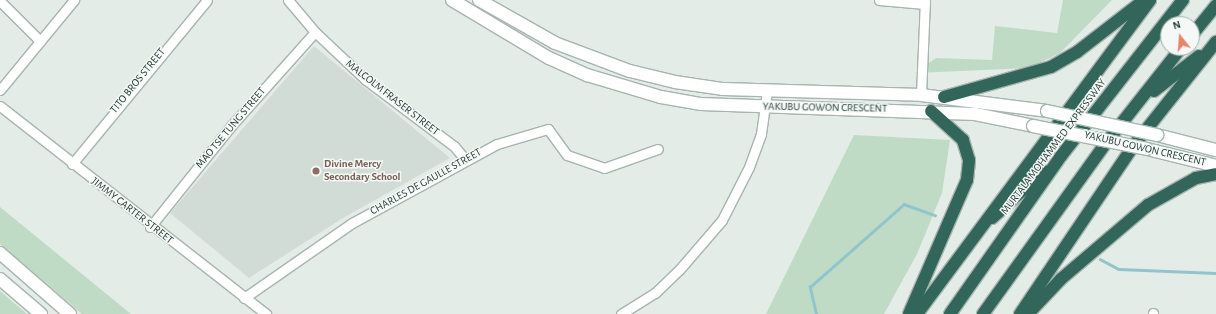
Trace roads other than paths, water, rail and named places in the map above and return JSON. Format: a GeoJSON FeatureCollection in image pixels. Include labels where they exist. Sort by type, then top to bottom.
{"type":"FeatureCollection","features":[{"type":"Feature","properties":{"kind":"highway"},"geometry":{"type":"LineString","coordinates":[[944,97],[1051,67],[1077,52],[1144,0]]}},
{"type":"Feature","properties":{"kind":"highway"},"geometry":{"type":"LineString","coordinates":[[917,314],[972,236],[1150,0]]}},
{"type":"Feature","properties":{"kind":"highway","name":"MURTALA MOHAMMED EXPRESSWAY"},"geometry":{"type":"LineString","coordinates":[[950,314],[1062,156],[1183,0]]}},
{"type":"Feature","properties":{"kind":"highway"},"geometry":{"type":"LineString","coordinates":[[1200,26],[1216,5]]}},
{"type":"Feature","properties":{"kind":"highway"},"geometry":{"type":"LineString","coordinates":[[1138,103],[1216,43]]}},
{"type":"Feature","properties":{"kind":"highway"},"geometry":{"type":"LineString","coordinates":[[1020,314],[1126,157],[1216,43]]}},
{"type":"Feature","properties":{"kind":"highway"},"geometry":{"type":"LineString","coordinates":[[983,314],[996,293],[1175,56]]}},
{"type":"Feature","properties":{"kind":"highway"},"geometry":{"type":"LineString","coordinates":[[909,314],[967,180],[969,160],[963,140],[931,111]]}},
{"type":"Feature","properties":{"kind":"highway"},"geometry":{"type":"LineString","coordinates":[[972,236],[1062,156]]}},
{"type":"Feature","properties":{"kind":"highway"},"geometry":{"type":"LineString","coordinates":[[1028,314],[1060,279],[1148,205],[1196,178],[1216,174]]}},
{"type":"Feature","properties":{"kind":"highway"},"geometry":{"type":"LineString","coordinates":[[991,314],[996,293]]}},
{"type":"Feature","properties":{"kind":"main road","name":"YAKUBU GOWON CRESCENT"},"geometry":{"type":"LineString","coordinates":[[452,0],[548,58],[625,88],[701,104],[931,111],[975,114],[1147,149],[1216,166]]}},
{"type":"Feature","properties":{"kind":"main road","name":"YAKUBU GOWON CRESCENT"},"geometry":{"type":"LineString","coordinates":[[479,0],[555,43],[630,71],[723,89],[921,94],[944,97],[1046,112],[1157,135],[1216,150]]}},
{"type":"Feature","properties":{"kind":"main road"},"geometry":{"type":"LineString","coordinates":[[0,253],[70,314]]}},
{"type":"Feature","properties":{"kind":"main road"},"geometry":{"type":"LineString","coordinates":[[0,279],[41,314]]}},
{"type":"Feature","properties":{"kind":"street"},"geometry":{"type":"LineString","coordinates":[[0,90],[74,0]]}},
{"type":"Feature","properties":{"kind":"street","name":"TITO BROS STREET"},"geometry":{"type":"LineString","coordinates":[[72,164],[207,0]]}},
{"type":"Feature","properties":{"kind":"street","name":"MALCOLM FRASER STREET"},"geometry":{"type":"LineString","coordinates":[[288,0],[315,32],[366,80],[454,146],[465,159]]}},
{"type":"Feature","properties":{"kind":"street"},"geometry":{"type":"LineString","coordinates":[[879,0],[925,2],[921,94]]}},
{"type":"Feature","properties":{"kind":"street"},"geometry":{"type":"LineString","coordinates":[[0,1],[40,42]]}},
{"type":"Feature","properties":{"kind":"street","name":"MAO TSE TUNG STREET"},"geometry":{"type":"LineString","coordinates":[[150,227],[231,126],[315,32]]}},
{"type":"Feature","properties":{"kind":"street"},"geometry":{"type":"LineString","coordinates":[[621,314],[675,275],[722,220],[750,167],[766,107],[767,91]]}},
{"type":"Feature","properties":{"kind":"street","name":"JIMMY CARTER STREET"},"geometry":{"type":"LineString","coordinates":[[0,106],[150,227],[266,314]]}},
{"type":"Feature","properties":{"kind":"street","name":"CHARLES DE GAULLE STREET"},"geometry":{"type":"LineString","coordinates":[[244,298],[352,223],[465,159],[548,129],[567,155],[600,168],[614,167],[658,149]]}},
{"type":"Feature","properties":{"kind":"waterway"},"geometry":{"type":"LineString","coordinates":[[816,314],[810,287],[904,204],[935,215]]}},
{"type":"Feature","properties":{"kind":"waterway"},"geometry":{"type":"LineString","coordinates":[[1100,259],[1119,269],[1216,273]]}},
{"type":"Feature","properties":{"kind":"place","name":"Divine Mercy Secondary School"},"geometry":{"type":"Point","coordinates":[316,171]}}]}
